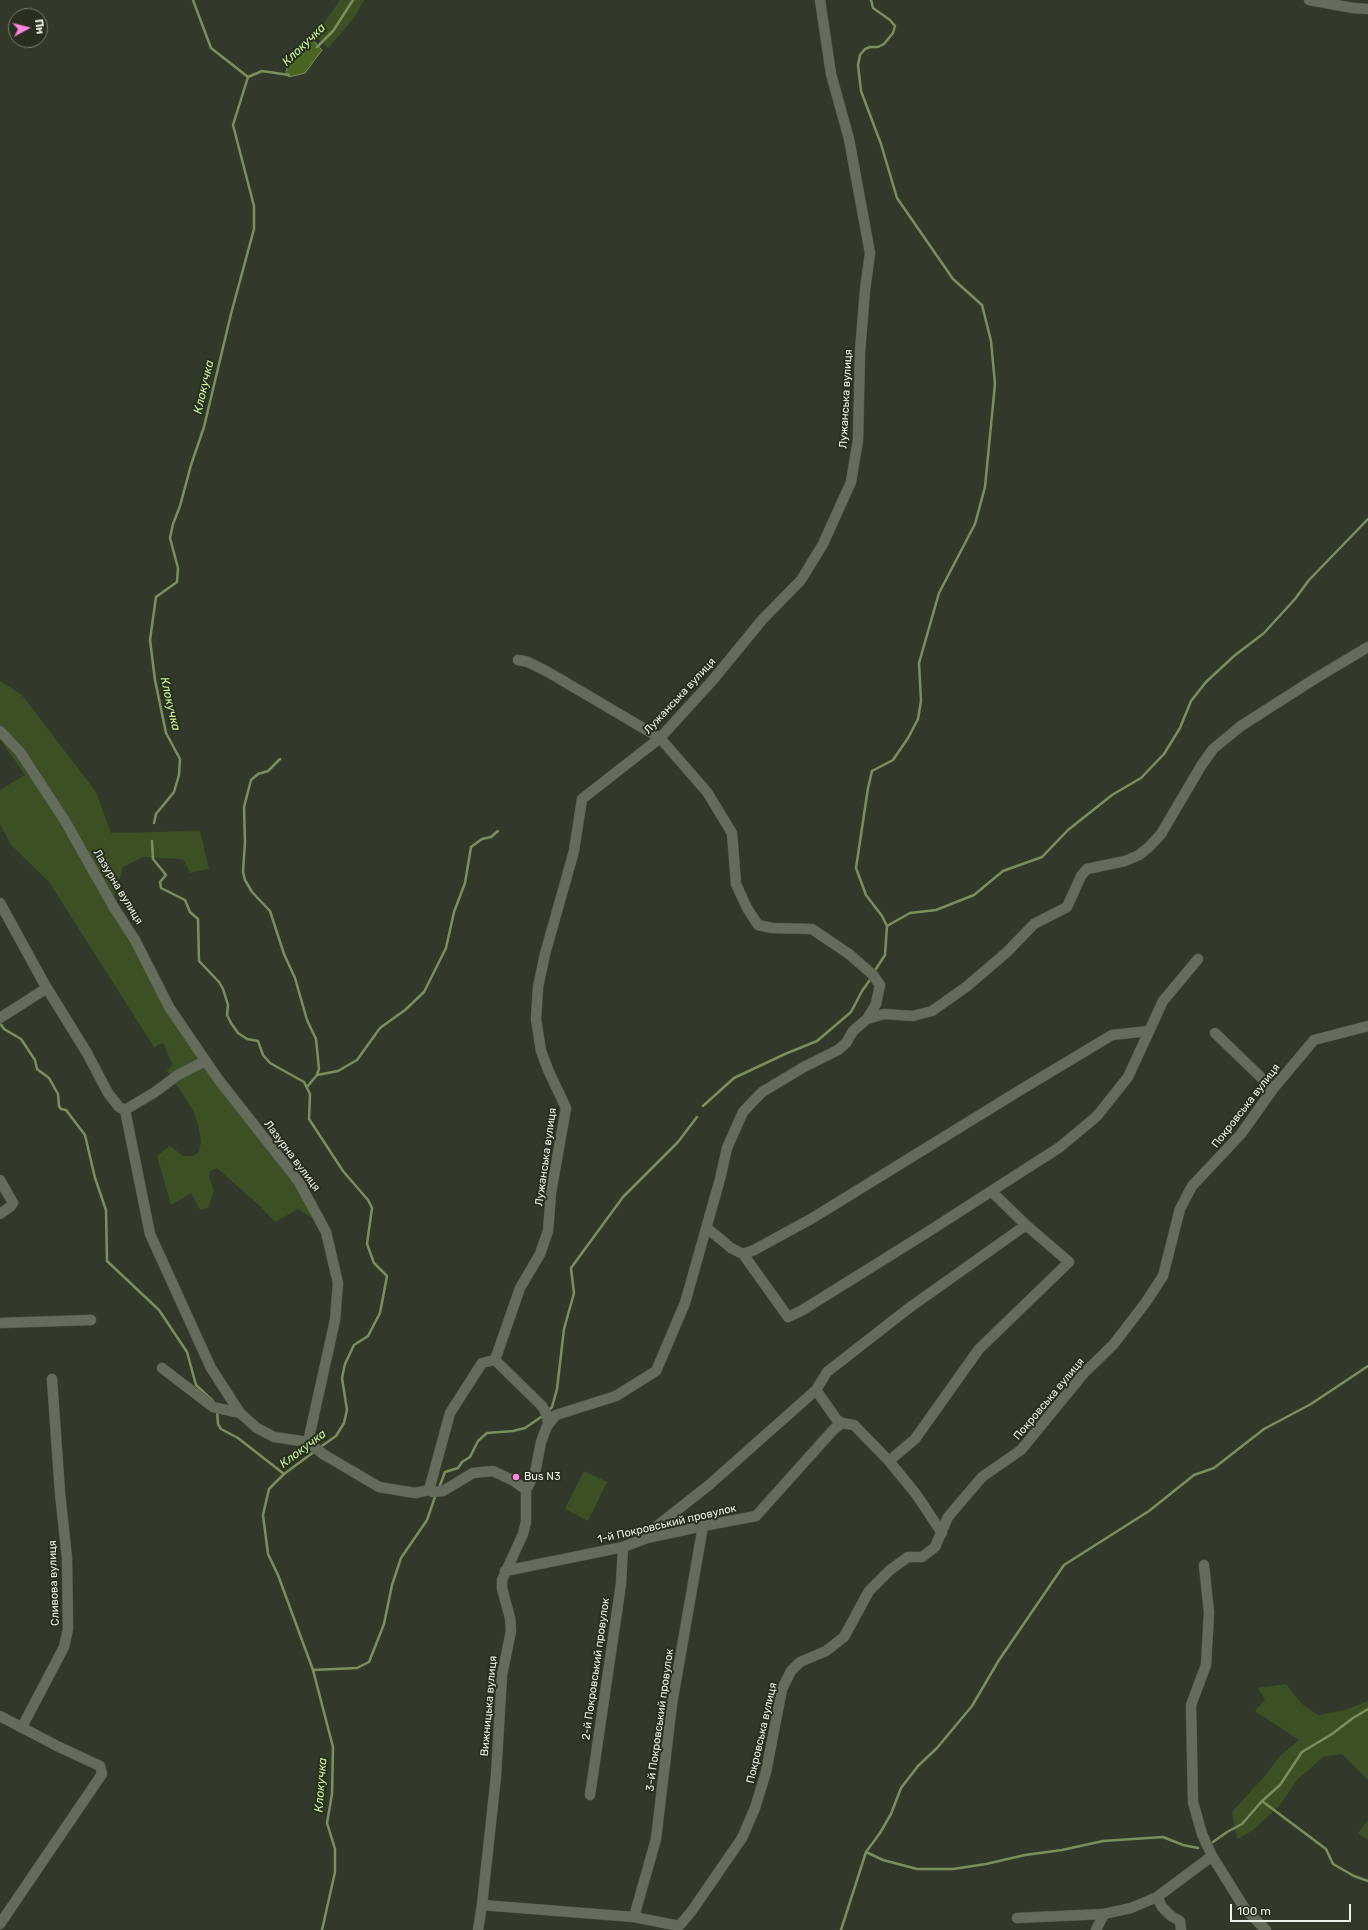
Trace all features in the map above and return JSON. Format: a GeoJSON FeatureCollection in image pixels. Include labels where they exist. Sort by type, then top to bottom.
{"type":"FeatureCollection","features":[{"type":"Feature","properties":{"kind":"street","name":"Лужанська вулиця"},"geometry":{"type":"LineString","coordinates":[[495,1360],[520,1288],[540,1254],[548,1231],[551,1193],[566,1108],[541,1051],[536,1019],[538,987],[545,954],[574,851],[582,799],[660,738],[712,681],[762,620],[801,580],[823,544],[851,482],[858,440],[860,352],[864,290],[870,253],[849,139],[831,74],[820,0]]}},
{"type":"Feature","properties":{"kind":"street"},"geometry":{"type":"LineString","coordinates":[[1309,0],[1353,8],[1368,9]]}},
{"type":"Feature","properties":{"kind":"street"},"geometry":{"type":"LineString","coordinates":[[867,1019],[884,1014],[913,1016],[932,1011],[966,987],[1007,952],[1034,924],[1067,907],[1081,876],[1087,869],[1126,861],[1139,855],[1149,847],[1161,834],[1201,766],[1213,749],[1241,726],[1368,647]]}},
{"type":"Feature","properties":{"kind":"street"},"geometry":{"type":"LineString","coordinates":[[435,1491],[450,1413],[482,1363],[495,1360],[546,1414],[556,1415],[616,1396],[656,1371],[685,1303],[707,1228],[727,1148],[743,1112],[762,1092],[804,1067],[838,1050],[846,1043],[853,1031],[867,1019],[876,1004],[880,985],[873,975],[850,954],[812,929],[772,928],[758,925],[747,908],[736,884],[732,833],[707,792],[660,738],[548,672],[528,662],[518,660]]}},
{"type":"Feature","properties":{"kind":"street","name":"Лазурна вулиця"},"geometry":{"type":"LineString","coordinates":[[0,731],[20,752],[65,821],[135,940],[163,998],[205,1062],[304,1188],[323,1224],[330,1242],[338,1283],[335,1320],[311,1445]]}},
{"type":"Feature","properties":{"kind":"street"},"geometry":{"type":"LineString","coordinates":[[0,903],[47,988],[87,1053],[108,1093],[119,1107],[125,1110]]}},
{"type":"Feature","properties":{"kind":"street"},"geometry":{"type":"LineString","coordinates":[[707,1228],[731,1248],[743,1254],[788,1317],[801,1311],[1060,1147],[1097,1116],[1128,1077],[1163,1001],[1198,958]]}},
{"type":"Feature","properties":{"kind":"street"},"geometry":{"type":"LineString","coordinates":[[0,1018],[47,988]]}},
{"type":"Feature","properties":{"kind":"street","name":"Покровська вулиця"},"geometry":{"type":"LineString","coordinates":[[482,1905],[634,1916],[680,1926],[742,1838],[755,1808],[766,1772],[782,1689],[791,1671],[800,1662],[826,1651],[844,1637],[869,1591],[890,1570],[908,1557],[922,1557],[935,1547],[948,1517],[982,1478],[1021,1450],[1084,1373],[1113,1345],[1146,1302],[1163,1276],[1180,1209],[1192,1186],[1241,1134],[1273,1089],[1314,1040],[1368,1026]]}},
{"type":"Feature","properties":{"kind":"street"},"geometry":{"type":"LineString","coordinates":[[743,1254],[811,1219],[1112,1035],[1149,1031]]}},
{"type":"Feature","properties":{"kind":"street"},"geometry":{"type":"LineString","coordinates":[[1215,1033],[1273,1089]]}},
{"type":"Feature","properties":{"kind":"street"},"geometry":{"type":"LineString","coordinates":[[125,1110],[156,1092],[178,1074],[205,1062]]}},
{"type":"Feature","properties":{"kind":"street"},"geometry":{"type":"LineString","coordinates":[[125,1110],[150,1234],[211,1368],[240,1413],[257,1428],[274,1437],[311,1445],[323,1454],[379,1487],[415,1492],[435,1491],[473,1473],[493,1471],[514,1481],[526,1490],[535,1473],[546,1414]]}},
{"type":"Feature","properties":{"kind":"street"},"geometry":{"type":"LineString","coordinates":[[0,1180],[13,1202],[11,1206],[0,1214]]}},
{"type":"Feature","properties":{"kind":"street"},"geometry":{"type":"LineString","coordinates":[[889,1461],[915,1439],[979,1349],[1069,1262],[1026,1225],[991,1191]]}},
{"type":"Feature","properties":{"kind":"street"},"geometry":{"type":"LineString","coordinates":[[647,1538],[647,1534],[710,1485],[816,1390],[827,1372],[909,1308],[1026,1225]]}},
{"type":"Feature","properties":{"kind":"street"},"geometry":{"type":"LineString","coordinates":[[0,1323],[91,1320]]}},
{"type":"Feature","properties":{"kind":"street"},"geometry":{"type":"LineString","coordinates":[[162,1368],[216,1408],[240,1413]]}},
{"type":"Feature","properties":{"kind":"street","name":"Сливова вулиця"},"geometry":{"type":"LineString","coordinates":[[22,1728],[64,1647],[68,1629],[67,1558],[52,1379]]}},
{"type":"Feature","properties":{"kind":"street"},"geometry":{"type":"LineString","coordinates":[[816,1390],[837,1420],[842,1423],[854,1425],[889,1461],[916,1494],[942,1533]]}},
{"type":"Feature","properties":{"kind":"street","name":"1-й Покровський провулок"},"geometry":{"type":"LineString","coordinates":[[505,1571],[623,1547],[647,1538],[756,1516],[842,1423]]}},
{"type":"Feature","properties":{"kind":"street","name":"Вижницька вулиця"},"geometry":{"type":"LineString","coordinates":[[478,1930],[496,1776],[502,1675],[510,1631],[510,1618],[502,1588],[502,1580],[523,1534],[526,1522],[526,1490]]}},
{"type":"Feature","properties":{"kind":"street","name":"3-й Покровський провулок"},"geometry":{"type":"LineString","coordinates":[[634,1916],[656,1839],[672,1704],[703,1526]]}},
{"type":"Feature","properties":{"kind":"street","name":"2-й Покровський провулок"},"geometry":{"type":"LineString","coordinates":[[590,1794],[621,1584],[623,1547]]}},
{"type":"Feature","properties":{"kind":"street"},"geometry":{"type":"LineString","coordinates":[[1204,1565],[1209,1613],[1206,1666],[1191,1705],[1190,1720],[1193,1802],[1202,1834],[1212,1856],[1245,1909],[1266,1930]]}},
{"type":"Feature","properties":{"kind":"street"},"geometry":{"type":"LineString","coordinates":[[0,1716],[57,1746],[100,1766],[102,1774],[0,1924]]}},
{"type":"Feature","properties":{"kind":"street"},"geometry":{"type":"LineString","coordinates":[[1017,1918],[1104,1914],[1130,1908],[1157,1897],[1212,1856]]}},
{"type":"Feature","properties":{"kind":"street"},"geometry":{"type":"LineString","coordinates":[[1157,1897],[1162,1907],[1171,1916],[1180,1921],[1181,1930]]}},
{"type":"Feature","properties":{"kind":"street"},"geometry":{"type":"LineString","coordinates":[[1096,1930],[1104,1914]]}},
{"type":"Feature","properties":{"kind":"shaded area"},"geometry":{"type":"Polygon","coordinates":[[[340,0],[364,0],[354,18],[328,48],[315,36],[340,0]]]}},
{"type":"Feature","properties":{"kind":"shaded area"},"geometry":{"type":"Polygon","coordinates":[[[312,39],[322,50],[305,73],[289,77],[286,72],[290,56],[312,39]]]}},
{"type":"Feature","properties":{"kind":"shaded area"},"geometry":{"type":"Polygon","coordinates":[[[0,681],[22,695],[96,792],[111,833],[200,831],[209,869],[190,873],[183,859],[143,857],[123,867],[114,897],[183,1027],[296,1172],[325,1217],[317,1221],[298,1209],[275,1222],[261,1207],[217,1168],[210,1171],[209,1177],[214,1191],[208,1208],[200,1210],[191,1193],[171,1205],[157,1156],[170,1146],[183,1156],[193,1156],[199,1152],[201,1142],[199,1128],[193,1110],[167,1070],[173,1065],[163,1043],[154,1047],[49,882],[11,845],[0,824],[0,790],[25,775],[0,739],[0,681]]]}},
{"type":"Feature","properties":{"kind":"shaded area"},"geometry":{"type":"Polygon","coordinates":[[[584,1471],[607,1482],[588,1521],[565,1509],[584,1471]]]}},
{"type":"Feature","properties":{"kind":"shaded area"},"geometry":{"type":"Polygon","coordinates":[[[1286,1684],[1302,1704],[1318,1715],[1345,1710],[1368,1701],[1368,1780],[1342,1754],[1323,1757],[1297,1780],[1279,1806],[1252,1831],[1237,1839],[1232,1812],[1263,1778],[1280,1756],[1299,1740],[1255,1711],[1265,1700],[1258,1688],[1286,1684]]]}},
{"type":"Feature","properties":{"kind":"shaded area"},"geometry":{"type":"Polygon","coordinates":[[[1368,1820],[1368,1840],[1358,1833],[1368,1820]]]}},
{"type":"Feature","properties":{"kind":"waterway"},"geometry":{"type":"LineString","coordinates":[[193,0],[211,48],[248,77]]}},
{"type":"Feature","properties":{"kind":"waterway","name":"Клокучка"},"geometry":{"type":"LineString","coordinates":[[317,47],[333,31],[353,0]]}},
{"type":"Feature","properties":{"kind":"waterway"},"geometry":{"type":"LineString","coordinates":[[871,0],[873,8],[890,20],[895,26],[893,33],[884,44],[878,47],[870,47],[865,49],[860,55],[858,65],[861,91],[881,144],[897,198],[953,279],[982,305],[991,341],[995,384],[985,487],[975,524],[939,593],[919,663],[921,701],[918,719],[908,738],[893,760],[872,771],[868,788],[856,868],[866,895],[882,916],[887,926],[885,955],[874,972]]}},
{"type":"Feature","properties":{"kind":"waterway","name":"Клокучка"},"geometry":{"type":"LineString","coordinates":[[154,823],[156,814],[174,792],[179,775],[180,759],[166,733],[155,680],[150,640],[156,597],[177,582],[178,568],[170,538],[173,524],[204,427],[231,314],[254,229],[254,206],[233,125],[248,77],[262,71],[289,75]]}},
{"type":"Feature","properties":{"kind":"waterway"},"geometry":{"type":"LineString","coordinates":[[887,926],[910,913],[936,910],[974,895],[1003,871],[1042,857],[1068,830],[1112,795],[1141,778],[1164,754],[1180,728],[1191,701],[1206,682],[1234,656],[1264,633],[1295,599],[1309,580],[1368,519]]}},
{"type":"Feature","properties":{"kind":"waterway"},"geometry":{"type":"LineString","coordinates":[[280,759],[268,771],[258,774],[251,780],[244,807],[245,842],[243,872],[245,880],[252,892],[270,911],[284,954],[295,978],[307,1020],[316,1039],[319,1069],[317,1075]]}},
{"type":"Feature","properties":{"kind":"waterway"},"geometry":{"type":"LineString","coordinates":[[307,1087],[317,1075],[338,1071],[357,1060],[380,1028],[405,1010],[424,992],[446,948],[454,912],[465,883],[471,847],[482,839],[491,837],[498,831]]}},
{"type":"Feature","properties":{"kind":"waterway","name":"Клокучка"},"geometry":{"type":"LineString","coordinates":[[152,841],[153,859],[166,875],[160,882],[161,888],[185,900],[190,912],[198,919],[199,961],[219,982],[223,989],[228,1005],[227,1015],[231,1023],[238,1033],[247,1039],[258,1041],[263,1055],[270,1063],[304,1082],[310,1094],[309,1119],[343,1171],[368,1200],[372,1208],[367,1244],[374,1263],[387,1276],[380,1313],[368,1336],[354,1345],[345,1364],[342,1378],[347,1410],[344,1423],[336,1436],[319,1448]]}},
{"type":"Feature","properties":{"kind":"waterway"},"geometry":{"type":"LineString","coordinates":[[703,1106],[734,1078],[817,1041],[851,1012],[862,991],[872,977]]}},
{"type":"Feature","properties":{"kind":"waterway"},"geometry":{"type":"LineString","coordinates":[[0,1023],[4,1029],[21,1039],[35,1060],[37,1069],[49,1078],[58,1094],[59,1106],[61,1109],[66,1110],[85,1135],[95,1178],[106,1210],[107,1261],[159,1310],[187,1352],[196,1385],[213,1401]]}},
{"type":"Feature","properties":{"kind":"waterway"},"geometry":{"type":"LineString","coordinates":[[548,1411],[552,1407],[557,1389],[564,1329],[574,1293],[571,1268],[623,1197],[678,1142],[697,1117]]}},
{"type":"Feature","properties":{"kind":"waterway"},"geometry":{"type":"LineString","coordinates":[[841,1930],[866,1852],[880,1833],[891,1814],[901,1788],[918,1766],[937,1748],[972,1706],[999,1660],[1064,1565],[1149,1511],[1194,1475],[1214,1468],[1264,1429],[1311,1404],[1368,1366]]}},
{"type":"Feature","properties":{"kind":"waterway"},"geometry":{"type":"LineString","coordinates":[[217,1410],[218,1424],[221,1429],[238,1438],[284,1474]]}},
{"type":"Feature","properties":{"kind":"waterway"},"geometry":{"type":"LineString","coordinates":[[439,1488],[445,1472],[458,1468],[462,1462],[470,1457],[478,1441],[487,1433],[513,1431],[525,1428],[544,1415]]}},
{"type":"Feature","properties":{"kind":"waterway","name":"Клокучка"},"geometry":{"type":"LineString","coordinates":[[315,1451],[284,1474],[269,1489],[263,1515],[268,1554],[278,1575],[313,1670],[333,1747],[332,1794],[327,1823],[335,1849],[335,1872],[322,1930]]}},
{"type":"Feature","properties":{"kind":"waterway"},"geometry":{"type":"LineString","coordinates":[[313,1670],[357,1668],[369,1662],[384,1624],[392,1585],[401,1558],[427,1520],[436,1494]]}},
{"type":"Feature","properties":{"kind":"waterway"},"geometry":{"type":"LineString","coordinates":[[1213,1842],[1242,1824],[1262,1801],[1280,1785],[1302,1752],[1332,1734],[1368,1709]]}},
{"type":"Feature","properties":{"kind":"waterway"},"geometry":{"type":"LineString","coordinates":[[1262,1801],[1326,1849],[1333,1864],[1354,1876],[1368,1881]]}},
{"type":"Feature","properties":{"kind":"waterway"},"geometry":{"type":"LineString","coordinates":[[866,1852],[883,1860],[917,1869],[953,1869],[986,1864],[1025,1855],[1062,1850],[1103,1841],[1163,1837],[1183,1845],[1198,1848]]}},
{"type":"Feature","properties":{"kind":"place","name":"Bus N3"},"geometry":{"type":"Point","coordinates":[516,1477]}}]}
